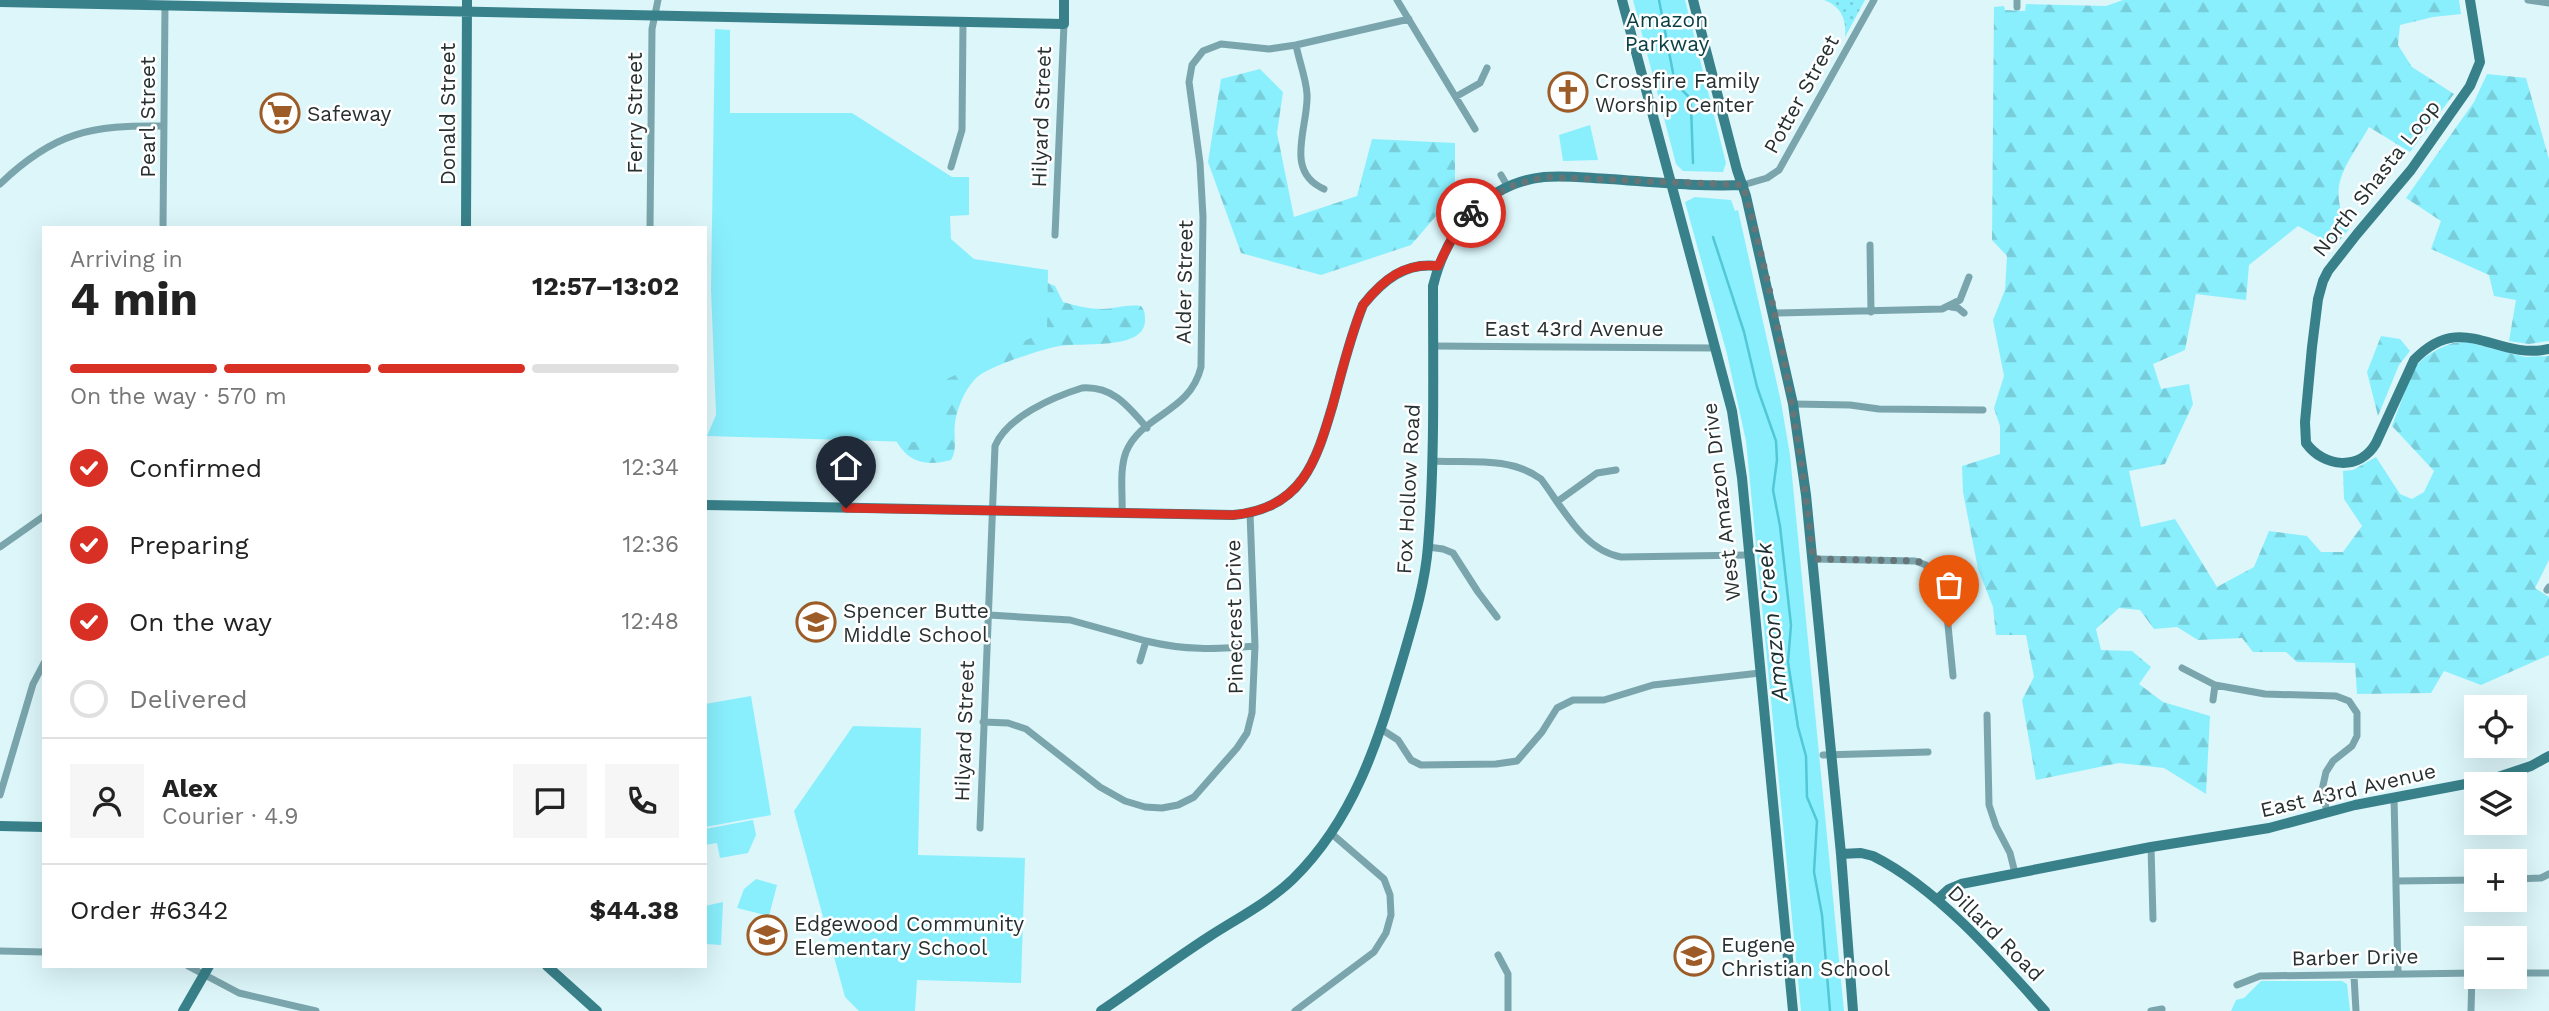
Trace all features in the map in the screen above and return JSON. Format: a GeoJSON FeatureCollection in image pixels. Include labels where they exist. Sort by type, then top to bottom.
{"type":"FeatureCollection","features":[{"type":"Feature","properties":{"kind":"street","name":"Ferry Street"},"geometry":{"type":"LineString","coordinates":[[650,226],[652,29],[658,0]]}},
{"type":"Feature","properties":{"kind":"street","name":"Hilyard Street"},"geometry":{"type":"LineString","coordinates":[[1055,235],[1064,0]]}},
{"type":"Feature","properties":{"kind":"street"},"geometry":{"type":"LineString","coordinates":[[1398,0],[1475,129]]}},
{"type":"Feature","properties":{"kind":"street","name":"West Amazon Drive"},"geometry":{"type":"LineString","coordinates":[[1622,0],[1732,411],[1742,478],[1793,1011]]}},
{"type":"Feature","properties":{"kind":"street"},"geometry":{"type":"LineString","coordinates":[[1693,0],[1743,185],[1793,404],[1813,559],[1827,755],[1841,854],[1853,1011]]}},
{"type":"Feature","properties":{"kind":"street","name":"Potter Street"},"geometry":{"type":"LineString","coordinates":[[1743,185],[1767,178],[1779,170],[1874,0]]}},
{"type":"Feature","properties":{"kind":"street","name":"North Shasta Loop"},"geometry":{"type":"LineString","coordinates":[[2470,0],[2480,62],[2470,86],[2411,170],[2328,271],[2320,290],[2305,422],[2306,443],[2322,457],[2338,463],[2356,462],[2368,455],[2414,360],[2443,340],[2466,336],[2518,350],[2549,349]]}},
{"type":"Feature","properties":{"kind":"street"},"geometry":{"type":"LineString","coordinates":[[2528,0],[2549,3]]}},
{"type":"Feature","properties":{"kind":"street"},"geometry":{"type":"LineString","coordinates":[[0,2],[93,2],[165,6],[467,5],[655,15],[1064,24]]}},
{"type":"Feature","properties":{"kind":"street","name":"Donald Street"},"geometry":{"type":"LineString","coordinates":[[466,226],[467,5]]}},
{"type":"Feature","properties":{"kind":"street","name":"Pearl Street"},"geometry":{"type":"LineString","coordinates":[[163,226],[165,6]]}},
{"type":"Feature","properties":{"kind":"street"},"geometry":{"type":"LineString","coordinates":[[1324,189],[1311,182],[1303,166],[1301,135],[1307,97],[1296,45],[1409,19]]}},
{"type":"Feature","properties":{"kind":"street"},"geometry":{"type":"LineString","coordinates":[[951,167],[962,130],[963,22]]}},
{"type":"Feature","properties":{"kind":"street","name":"Alder Street"},"geometry":{"type":"LineString","coordinates":[[1122,513],[1124,458],[1134,439],[1187,396],[1198,381],[1201,367],[1203,217],[1200,163],[1189,74],[1203,51],[1229,44],[1260,49],[1296,45]]}},
{"type":"Feature","properties":{"kind":"street"},"geometry":{"type":"LineString","coordinates":[[1457,96],[1480,83],[1487,68]]}},
{"type":"Feature","properties":{"kind":"street"},"geometry":{"type":"LineString","coordinates":[[0,184],[34,154],[73,135],[96,128],[123,125],[164,126]]}},
{"type":"Feature","properties":{"kind":"street"},"geometry":{"type":"LineString","coordinates":[[1501,175],[1508,187]]}},
{"type":"Feature","properties":{"kind":"street","name":"Fox Hollow Road"},"geometry":{"type":"LineString","coordinates":[[1101,1011],[1278,892],[1332,834],[1356,789],[1381,729],[1413,623],[1428,547],[1432,461],[1433,286],[1438,266],[1457,228],[1473,211],[1508,187],[1537,178],[1743,185]]}},
{"type":"Feature","properties":{"kind":"street"},"geometry":{"type":"LineString","coordinates":[[1870,245],[1871,312]]}},
{"type":"Feature","properties":{"kind":"street"},"geometry":{"type":"LineString","coordinates":[[707,505],[1250,513],[1270,506],[1287,495],[1314,463],[1363,305],[1378,287],[1393,275],[1415,266],[1438,266]]}},
{"type":"Feature","properties":{"kind":"street"},"geometry":{"type":"LineString","coordinates":[[1950,307],[1960,300],[1969,276]]}},
{"type":"Feature","properties":{"kind":"street"},"geometry":{"type":"LineString","coordinates":[[1773,313],[1933,310],[1950,307],[1958,308],[1964,313]]}},
{"type":"Feature","properties":{"kind":"street","name":"East 43rd Avenue"},"geometry":{"type":"LineString","coordinates":[[1433,346],[1715,348]]}},
{"type":"Feature","properties":{"kind":"street","name":"Hilyard Street"},"geometry":{"type":"LineString","coordinates":[[980,828],[995,446],[1006,428],[1023,416],[1072,391],[1094,387],[1117,396],[1147,428]]}},
{"type":"Feature","properties":{"kind":"street"},"geometry":{"type":"LineString","coordinates":[[1793,404],[1983,410]]}},
{"type":"Feature","properties":{"kind":"street"},"geometry":{"type":"LineString","coordinates":[[1432,461],[1505,463],[1519,466],[1541,478],[1585,538],[1606,555],[1749,555]]}},
{"type":"Feature","properties":{"kind":"street"},"geometry":{"type":"LineString","coordinates":[[1558,501],[1597,473],[1616,470]]}},
{"type":"Feature","properties":{"kind":"street","name":"Pinecrest Drive"},"geometry":{"type":"LineString","coordinates":[[983,722],[1007,723],[1026,729],[1100,787],[1125,801],[1145,807],[1178,805],[1194,797],[1247,733],[1252,712],[1255,646],[1250,513]]}},
{"type":"Feature","properties":{"kind":"street"},"geometry":{"type":"LineString","coordinates":[[0,547],[42,517]]}},
{"type":"Feature","properties":{"kind":"street"},"geometry":{"type":"LineString","coordinates":[[1428,547],[1443,549],[1453,554],[1497,617]]}},
{"type":"Feature","properties":{"kind":"street"},"geometry":{"type":"LineString","coordinates":[[1813,559],[1915,561],[1926,565],[1947,615],[1953,676]]}},
{"type":"Feature","properties":{"kind":"street"},"geometry":{"type":"LineString","coordinates":[[989,615],[1070,620],[1178,648],[1196,650],[1255,646]]}},
{"type":"Feature","properties":{"kind":"street"},"geometry":{"type":"LineString","coordinates":[[1140,661],[1146,641]]}},
{"type":"Feature","properties":{"kind":"street"},"geometry":{"type":"LineString","coordinates":[[0,795],[33,684],[42,667]]}},
{"type":"Feature","properties":{"kind":"street"},"geometry":{"type":"LineString","coordinates":[[2182,668],[2215,685],[2265,694],[2336,696],[2349,701],[2357,713],[2357,736],[2352,746],[2333,761],[2326,772],[2322,790],[2327,812]]}},
{"type":"Feature","properties":{"kind":"street"},"geometry":{"type":"LineString","coordinates":[[1381,729],[1398,740],[1411,760],[1421,765],[1505,764],[1521,757],[1542,732],[1557,708],[1566,702],[1612,698],[1653,685],[1760,673]]}},
{"type":"Feature","properties":{"kind":"street"},"geometry":{"type":"LineString","coordinates":[[2213,700],[2215,685]]}},
{"type":"Feature","properties":{"kind":"street"},"geometry":{"type":"LineString","coordinates":[[1987,715],[1989,805],[2010,853],[2015,873]]}},
{"type":"Feature","properties":{"kind":"street"},"geometry":{"type":"LineString","coordinates":[[1827,755],[1928,752]]}},
{"type":"Feature","properties":{"kind":"street","name":"East 43rd Avenue"},"geometry":{"type":"LineString","coordinates":[[1937,900],[1954,886],[2151,847],[2269,828],[2394,797],[2492,779],[2549,757]]}},
{"type":"Feature","properties":{"kind":"street"},"geometry":{"type":"LineString","coordinates":[[2394,797],[2398,974]]}},
{"type":"Feature","properties":{"kind":"street"},"geometry":{"type":"LineString","coordinates":[[0,826],[42,827]]}},
{"type":"Feature","properties":{"kind":"street"},"geometry":{"type":"LineString","coordinates":[[1295,1011],[1374,952],[1391,915],[1390,895],[1384,879],[1332,834]]}},
{"type":"Feature","properties":{"kind":"street"},"geometry":{"type":"LineString","coordinates":[[2151,847],[2153,919]]}},
{"type":"Feature","properties":{"kind":"street","name":"Dillard Road"},"geometry":{"type":"LineString","coordinates":[[1841,854],[1861,853],[1873,856],[1937,900],[2045,1011]]}},
{"type":"Feature","properties":{"kind":"street"},"geometry":{"type":"LineString","coordinates":[[2527,879],[2549,874]]}},
{"type":"Feature","properties":{"kind":"street"},"geometry":{"type":"LineString","coordinates":[[2396,881],[2464,880]]}},
{"type":"Feature","properties":{"kind":"street"},"geometry":{"type":"LineString","coordinates":[[0,951],[42,952]]}},
{"type":"Feature","properties":{"kind":"street"},"geometry":{"type":"LineString","coordinates":[[1498,956],[1508,974],[1508,1011]]}},
{"type":"Feature","properties":{"kind":"street"},"geometry":{"type":"LineString","coordinates":[[549,968],[597,1011]]}},
{"type":"Feature","properties":{"kind":"street"},"geometry":{"type":"LineString","coordinates":[[183,1011],[206,970],[239,993],[316,1011]]}},
{"type":"Feature","properties":{"kind":"street"},"geometry":{"type":"LineString","coordinates":[[2527,973],[2549,973]]}},
{"type":"Feature","properties":{"kind":"street","name":"Barber Drive"},"geometry":{"type":"LineString","coordinates":[[2237,985],[2260,976],[2464,974]]}},
{"type":"Feature","properties":{"kind":"street"},"geometry":{"type":"LineString","coordinates":[[2354,975],[2356,1011]]}},
{"type":"Feature","properties":{"kind":"street"},"geometry":{"type":"LineString","coordinates":[[2471,1011],[2473,989]]}},
{"type":"Feature","properties":{"kind":"street"},"geometry":{"type":"LineString","coordinates":[[2151,1011],[2162,1009]]}},
{"type":"Feature","properties":{"kind":"green space","name":"Amazon Parkway"},"geometry":{"type":"Polygon","coordinates":[[[1633,0],[1685,0],[1726,163],[1723,172],[1683,171],[1676,164],[1633,0]]]}},
{"type":"Feature","properties":{"kind":"green space"},"geometry":{"type":"Polygon","coordinates":[[[1824,0],[1865,0],[1845,37],[1842,14],[1824,0]]]}},
{"type":"Feature","properties":{"kind":"green space"},"geometry":{"type":"Polygon","coordinates":[[[2123,0],[2459,0],[2461,14],[2400,25],[2398,45],[2412,67],[2454,94],[2410,152],[2369,127],[2342,176],[2339,200],[2349,229],[2335,246],[2298,226],[2249,265],[2246,300],[2196,294],[2185,350],[2153,364],[2161,389],[2189,384],[2193,404],[2165,464],[2129,471],[2141,527],[2175,519],[2217,587],[2254,567],[2269,531],[2307,536],[2321,552],[2343,552],[2362,526],[2344,499],[2343,471],[2353,470],[2376,457],[2400,494],[2412,499],[2424,492],[2434,471],[2392,426],[2413,369],[2425,357],[2453,343],[2467,342],[2525,357],[2549,356],[2549,560],[2535,588],[2549,597],[2549,655],[2481,685],[2444,671],[2431,693],[2357,694],[2355,663],[2297,662],[2286,652],[2253,652],[2242,638],[2198,640],[2177,627],[2154,629],[2140,610],[2119,608],[2096,629],[2101,650],[2132,651],[2151,667],[2139,684],[2163,702],[2210,716],[2206,794],[2164,768],[2119,763],[2036,780],[2022,700],[2034,677],[2026,635],[1996,635],[1993,607],[1978,569],[1963,492],[1962,466],[2000,454],[2000,426],[1994,408],[2004,376],[1993,320],[2005,290],[2007,256],[1992,240],[1994,7],[2004,6],[2005,10],[2025,11],[2026,4],[2106,6],[2123,0]]]}},
{"type":"Feature","properties":{"kind":"green space"},"geometry":{"type":"Polygon","coordinates":[[[715,29],[730,30],[730,113],[852,113],[952,177],[969,177],[969,215],[950,216],[951,239],[974,259],[1048,270],[1047,330],[947,379],[945,443],[707,436],[716,415],[711,289],[715,29]]]}},
{"type":"Feature","properties":{"kind":"green space"},"geometry":{"type":"Polygon","coordinates":[[[1260,69],[1283,92],[1277,133],[1294,217],[1357,196],[1372,139],[1455,143],[1455,194],[1411,245],[1321,275],[1241,253],[1208,162],[1221,79],[1260,69]]]}},
{"type":"Feature","properties":{"kind":"green space"},"geometry":{"type":"Polygon","coordinates":[[[2487,74],[2526,78],[2549,159],[2549,341],[2529,344],[2509,341],[2516,300],[2494,296],[2489,275],[2431,249],[2441,221],[2406,198],[2474,102],[2487,74]]]}},
{"type":"Feature","properties":{"kind":"green space"},"geometry":{"type":"Polygon","coordinates":[[[1590,125],[1598,160],[1563,161],[1559,135],[1590,125]]]}},
{"type":"Feature","properties":{"kind":"green space"},"geometry":{"type":"Polygon","coordinates":[[[1695,197],[1731,200],[1735,211],[1738,210],[1781,402],[1790,455],[1844,1011],[1801,1011],[1746,441],[1727,354],[1685,202],[1695,197]]]}},
{"type":"Feature","properties":{"kind":"green space"},"geometry":{"type":"Polygon","coordinates":[[[797,220],[1038,279],[1055,286],[1063,302],[1073,305],[1102,309],[1141,306],[1145,313],[1142,331],[1123,341],[1042,350],[983,373],[968,388],[958,410],[955,447],[951,460],[933,463],[917,460],[905,452],[894,437],[797,220]]]}},
{"type":"Feature","properties":{"kind":"green space"},"geometry":{"type":"Polygon","coordinates":[[[2381,336],[2400,339],[2410,351],[2399,365],[2378,416],[2367,372],[2381,336]]]}},
{"type":"Feature","properties":{"kind":"green space"},"geometry":{"type":"Polygon","coordinates":[[[751,696],[771,815],[707,827],[707,704],[751,696]]]}},
{"type":"Feature","properties":{"kind":"green space"},"geometry":{"type":"Polygon","coordinates":[[[853,726],[921,728],[918,855],[1025,858],[1021,983],[917,980],[915,1011],[859,1011],[845,997],[794,811],[853,726]]]}},
{"type":"Feature","properties":{"kind":"green space"},"geometry":{"type":"Polygon","coordinates":[[[753,820],[756,835],[748,853],[720,858],[717,843],[707,845],[707,829],[753,820]]]}},
{"type":"Feature","properties":{"kind":"green space"},"geometry":{"type":"Polygon","coordinates":[[[756,879],[777,885],[769,916],[737,908],[744,889],[756,879]]]}},
{"type":"Feature","properties":{"kind":"green space"},"geometry":{"type":"Polygon","coordinates":[[[723,902],[721,945],[707,944],[707,906],[723,902]]]}},
{"type":"Feature","properties":{"kind":"green space"},"geometry":{"type":"Polygon","coordinates":[[[2261,981],[2342,981],[2347,984],[2350,1011],[2231,1011],[2236,1000],[2244,998],[2261,981]]]}},
{"type":"Feature","properties":{"kind":"waterway","name":"Amazon Creek"},"geometry":{"type":"LineString","coordinates":[[1659,0],[1675,83],[1688,96],[1691,106],[1693,163]]}},
{"type":"Feature","properties":{"kind":"waterway","name":"Amazon Creek"},"geometry":{"type":"LineString","coordinates":[[1713,237],[1744,332],[1757,387],[1776,441],[1777,460],[1773,490],[1780,526],[1791,625],[1788,662],[1798,727],[1806,756],[1807,797],[1817,821],[1814,872],[1822,915],[1830,1011]]}},
{"type":"Feature","properties":{"kind":"way so far"},"geometry":{"type":"LineString","coordinates":[[1471,213],[1508,187],[1543,177],[1743,185],[1793,404],[1813,559],[1923,563],[1947,615],[1949,627]]}},
{"type":"Feature","properties":{"kind":"place","name":"Crossfire Family Worship Center"},"geometry":{"type":"Point","coordinates":[1568,92]}},
{"type":"Feature","properties":{"kind":"place","name":"Safeway"},"geometry":{"type":"Point","coordinates":[280,113]}},
{"type":"Feature","properties":{"kind":"place","name":"Spencer Butte Middle School"},"geometry":{"type":"Point","coordinates":[816,622]}},
{"type":"Feature","properties":{"kind":"place","name":"Edgewood Community Elementary School"},"geometry":{"type":"Point","coordinates":[767,935]}},
{"type":"Feature","properties":{"kind":"place","name":"Eugene Christian School"},"geometry":{"type":"Point","coordinates":[1694,956]}},
{"type":"Feature","properties":{"kind":"route"},"geometry":{"type":"LineString","coordinates":[[846,508],[1233,515],[1270,506],[1287,495],[1314,463],[1363,305],[1378,287],[1393,275],[1415,266],[1438,266],[1457,228],[1471,213]]}}]}
